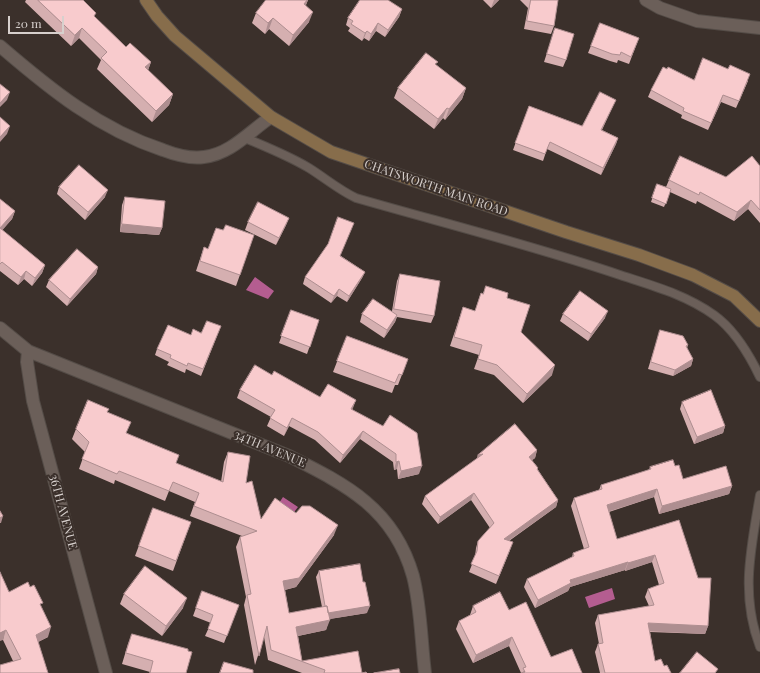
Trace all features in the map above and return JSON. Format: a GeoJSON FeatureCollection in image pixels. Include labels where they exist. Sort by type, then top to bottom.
{"type":"FeatureCollection","features":[{"type":"Feature","properties":{"kind":"street","name":"CHATSWORTH MAIN ROAD"},"geometry":{"type":"LineString","coordinates":[[146,0],[157,16],[175,36],[272,117],[331,152],[566,232],[639,255],[693,275],[734,296],[760,321]]}},
{"type":"Feature","properties":{"kind":"street"},"geometry":{"type":"LineString","coordinates":[[646,0],[660,8],[697,21],[760,28]]}},
{"type":"Feature","properties":{"kind":"street"},"geometry":{"type":"LineString","coordinates":[[0,46],[56,93],[90,116],[144,144],[188,158],[205,157],[219,153],[234,146],[255,128],[272,117]]}},
{"type":"Feature","properties":{"kind":"street","name":"34TH AVENUE"},"geometry":{"type":"LineString","coordinates":[[0,328],[28,351],[289,456],[323,473],[347,488],[368,504],[384,519],[396,536],[404,552],[413,577],[417,597],[425,673]]}},
{"type":"Feature","properties":{"kind":"street","name":"36TH AVENUE"},"geometry":{"type":"LineString","coordinates":[[28,351],[27,362],[33,401],[106,673]]}},
{"type":"Feature","properties":{"kind":"lane"},"geometry":{"type":"LineString","coordinates":[[245,138],[285,155],[308,168],[345,193],[356,198],[580,262],[671,292],[697,303],[715,316],[736,336],[760,377]]}},
{"type":"Feature","properties":{"kind":"lane"},"geometry":{"type":"LineString","coordinates":[[760,495],[749,562],[749,589],[750,612],[754,632],[760,647]]}},
{"type":"Feature","properties":{"kind":"shaded area"},"geometry":{"type":"Polygon","coordinates":[[[255,277],[274,291],[268,299],[246,290],[255,277]]]}},
{"type":"Feature","properties":{"kind":"shaded area"},"geometry":{"type":"Polygon","coordinates":[[[283,497],[298,507],[291,516],[277,506],[283,497]]]}},
{"type":"Feature","properties":{"kind":"shaded area"},"geometry":{"type":"Polygon","coordinates":[[[612,588],[615,599],[589,608],[585,597],[612,588]]]}},
{"type":"Feature","properties":{"kind":"building"},"geometry":{"type":"Polygon","coordinates":[[[38,0],[83,0],[96,13],[94,16],[126,47],[130,43],[151,62],[145,67],[173,94],[156,111],[101,58],[107,52],[82,28],[75,35],[38,0]]]}},
{"type":"Feature","properties":{"kind":"building"},"geometry":{"type":"Polygon","coordinates":[[[266,0],[307,0],[304,4],[313,12],[293,35],[273,18],[268,23],[256,13],[266,0]]]}},
{"type":"Feature","properties":{"kind":"building"},"geometry":{"type":"Polygon","coordinates":[[[360,0],[388,0],[402,9],[388,30],[378,23],[371,34],[367,31],[365,33],[351,24],[353,21],[348,18],[360,0]]]}},
{"type":"Feature","properties":{"kind":"building"},"geometry":{"type":"Polygon","coordinates":[[[531,0],[558,0],[554,26],[527,21],[531,0]]]}},
{"type":"Feature","properties":{"kind":"building"},"geometry":{"type":"Polygon","coordinates":[[[600,23],[639,38],[631,57],[621,52],[620,55],[612,54],[591,46],[600,23]]]}},
{"type":"Feature","properties":{"kind":"building"},"geometry":{"type":"Polygon","coordinates":[[[555,28],[574,34],[566,60],[547,54],[555,28]]]}},
{"type":"Feature","properties":{"kind":"building"},"geometry":{"type":"Polygon","coordinates":[[[426,53],[438,62],[435,64],[466,88],[449,109],[447,108],[438,119],[398,88],[426,53]]]}},
{"type":"Feature","properties":{"kind":"building"},"geometry":{"type":"Polygon","coordinates":[[[703,58],[728,69],[730,65],[750,74],[739,101],[723,95],[711,123],[683,111],[684,108],[651,90],[663,67],[667,69],[668,67],[694,80],[703,58]]]}},
{"type":"Feature","properties":{"kind":"building"},"geometry":{"type":"Polygon","coordinates":[[[0,84],[10,92],[0,103],[0,84]]]}},
{"type":"Feature","properties":{"kind":"building"},"geometry":{"type":"Polygon","coordinates":[[[600,92],[616,100],[601,130],[618,138],[603,168],[550,142],[545,154],[515,143],[529,106],[582,126],[600,92]]]}},
{"type":"Feature","properties":{"kind":"building"},"geometry":{"type":"Polygon","coordinates":[[[0,117],[10,126],[0,137],[0,117]]]}},
{"type":"Feature","properties":{"kind":"building"},"geometry":{"type":"Polygon","coordinates":[[[680,156],[726,177],[752,156],[760,166],[760,210],[751,200],[737,212],[700,192],[699,195],[669,180],[680,156]]]}},
{"type":"Feature","properties":{"kind":"building"},"geometry":{"type":"Polygon","coordinates":[[[79,165],[108,190],[88,212],[59,187],[79,165]]]}},
{"type":"Feature","properties":{"kind":"building"},"geometry":{"type":"Polygon","coordinates":[[[657,184],[671,189],[666,204],[652,198],[657,184]]]}},
{"type":"Feature","properties":{"kind":"building"},"geometry":{"type":"Polygon","coordinates":[[[125,197],[165,201],[162,228],[122,224],[125,197]]]}},
{"type":"Feature","properties":{"kind":"building"},"geometry":{"type":"Polygon","coordinates":[[[0,199],[15,211],[0,228],[0,199]]]}},
{"type":"Feature","properties":{"kind":"building"},"geometry":{"type":"Polygon","coordinates":[[[258,202],[289,218],[279,238],[248,222],[258,202]]]}},
{"type":"Feature","properties":{"kind":"building"},"geometry":{"type":"Polygon","coordinates":[[[338,217],[354,223],[340,256],[365,272],[349,296],[339,289],[334,296],[305,277],[328,244],[338,217]]]}},
{"type":"Feature","properties":{"kind":"building"},"geometry":{"type":"Polygon","coordinates":[[[226,225],[254,235],[240,275],[200,261],[204,247],[208,249],[216,228],[223,230],[226,225]]]}},
{"type":"Feature","properties":{"kind":"building"},"geometry":{"type":"Polygon","coordinates":[[[0,228],[45,265],[35,278],[26,271],[21,277],[2,262],[0,264],[0,228]]]}},
{"type":"Feature","properties":{"kind":"building"},"geometry":{"type":"Polygon","coordinates":[[[77,249],[98,267],[70,299],[49,280],[77,249]]]}},
{"type":"Feature","properties":{"kind":"building"},"geometry":{"type":"Polygon","coordinates":[[[400,274],[440,281],[434,316],[394,309],[400,274]]]}},
{"type":"Feature","properties":{"kind":"building"},"geometry":{"type":"Polygon","coordinates":[[[486,286],[508,293],[507,298],[530,305],[521,332],[555,365],[527,394],[497,365],[478,359],[482,345],[454,337],[463,307],[475,311],[481,293],[483,294],[486,286]]]}},
{"type":"Feature","properties":{"kind":"building"},"geometry":{"type":"Polygon","coordinates":[[[580,291],[608,311],[591,334],[563,314],[580,291]]]}},
{"type":"Feature","properties":{"kind":"building"},"geometry":{"type":"Polygon","coordinates":[[[373,299],[397,315],[387,330],[362,314],[373,299]]]}},
{"type":"Feature","properties":{"kind":"building"},"geometry":{"type":"Polygon","coordinates":[[[291,310],[319,320],[310,347],[281,336],[291,310]]]}},
{"type":"Feature","properties":{"kind":"building"},"geometry":{"type":"Polygon","coordinates":[[[207,321],[221,326],[203,369],[188,363],[187,366],[170,358],[171,355],[157,349],[168,325],[191,335],[193,329],[201,333],[207,321]]]}},
{"type":"Feature","properties":{"kind":"building"},"geometry":{"type":"Polygon","coordinates":[[[660,330],[683,336],[688,345],[686,346],[693,359],[675,370],[651,362],[660,330]]]}},
{"type":"Feature","properties":{"kind":"building"},"geometry":{"type":"Polygon","coordinates":[[[347,336],[408,359],[402,375],[399,374],[395,383],[337,361],[347,336]]]}},
{"type":"Feature","properties":{"kind":"building"},"geometry":{"type":"Polygon","coordinates":[[[255,365],[272,375],[274,371],[320,397],[328,384],[356,400],[351,409],[383,426],[390,415],[417,433],[422,466],[401,471],[399,461],[396,462],[396,454],[363,431],[343,455],[318,432],[292,418],[287,428],[270,418],[275,410],[240,390],[255,365]]]}},
{"type":"Feature","properties":{"kind":"building"},"geometry":{"type":"Polygon","coordinates":[[[711,390],[725,426],[697,437],[682,402],[711,390]]]}},
{"type":"Feature","properties":{"kind":"building"},"geometry":{"type":"Polygon","coordinates":[[[88,400],[109,409],[107,412],[131,422],[126,433],[179,455],[176,463],[223,482],[228,452],[250,456],[246,483],[252,481],[261,519],[275,498],[296,513],[302,506],[310,506],[338,525],[299,578],[283,581],[289,613],[327,606],[330,620],[296,627],[302,661],[358,651],[362,673],[324,673],[325,670],[271,650],[267,626],[259,656],[247,595],[251,594],[240,537],[257,531],[194,506],[199,493],[173,482],[169,491],[119,471],[117,474],[82,459],[89,442],[76,429],[88,400]]]}},
{"type":"Feature","properties":{"kind":"building"},"geometry":{"type":"Polygon","coordinates":[[[515,424],[537,450],[529,457],[538,468],[537,469],[558,500],[504,539],[513,542],[499,576],[471,564],[477,551],[478,541],[494,523],[474,493],[440,517],[425,496],[483,454],[478,455],[515,424]]]}},
{"type":"Feature","properties":{"kind":"building"},"geometry":{"type":"Polygon","coordinates":[[[673,460],[675,466],[679,465],[683,479],[726,466],[732,486],[662,506],[657,489],[607,505],[617,539],[679,520],[698,578],[711,578],[708,626],[648,623],[655,661],[661,659],[664,666],[667,665],[671,673],[605,673],[598,644],[603,643],[598,615],[654,605],[648,589],[664,583],[655,555],[570,580],[571,583],[538,600],[527,579],[574,556],[573,553],[589,547],[574,498],[602,489],[601,485],[651,469],[650,467],[673,460]]]}},
{"type":"Feature","properties":{"kind":"building"},"geometry":{"type":"Polygon","coordinates":[[[153,508],[191,522],[176,561],[139,546],[153,508]]]}},
{"type":"Feature","properties":{"kind":"building"},"geometry":{"type":"Polygon","coordinates":[[[0,511],[3,516],[0,518],[0,511]]]}},
{"type":"Feature","properties":{"kind":"building"},"geometry":{"type":"Polygon","coordinates":[[[360,564],[363,582],[365,582],[370,606],[328,613],[327,606],[325,606],[319,571],[360,564]]]}},
{"type":"Feature","properties":{"kind":"building"},"geometry":{"type":"Polygon","coordinates":[[[145,566],[187,598],[166,626],[124,594],[145,566]]]}},
{"type":"Feature","properties":{"kind":"building"},"geometry":{"type":"Polygon","coordinates":[[[0,572],[9,592],[28,582],[30,587],[34,585],[43,603],[40,604],[51,627],[36,635],[48,673],[0,673],[0,665],[21,659],[6,630],[0,633],[0,572]]]}},
{"type":"Feature","properties":{"kind":"building"},"geometry":{"type":"Polygon","coordinates":[[[202,591],[239,605],[227,636],[208,629],[213,615],[196,608],[202,591]]]}},
{"type":"Feature","properties":{"kind":"building"},"geometry":{"type":"Polygon","coordinates":[[[500,592],[509,610],[526,602],[551,657],[572,649],[582,673],[522,673],[525,672],[523,668],[526,667],[512,637],[476,655],[459,621],[476,612],[473,606],[500,592]]]}},
{"type":"Feature","properties":{"kind":"building"},"geometry":{"type":"Polygon","coordinates":[[[132,634],[188,649],[188,651],[192,652],[186,673],[150,673],[153,661],[126,653],[132,634]]]}},
{"type":"Feature","properties":{"kind":"building"},"geometry":{"type":"Polygon","coordinates":[[[697,652],[718,669],[715,673],[680,673],[697,652]]]}},
{"type":"Feature","properties":{"kind":"building"},"geometry":{"type":"Polygon","coordinates":[[[224,662],[253,670],[253,673],[220,673],[224,662]]]}},
{"type":"Feature","properties":{"kind":"building"},"geometry":{"type":"Polygon","coordinates":[[[399,669],[400,673],[374,673],[399,669]]]}}]}
